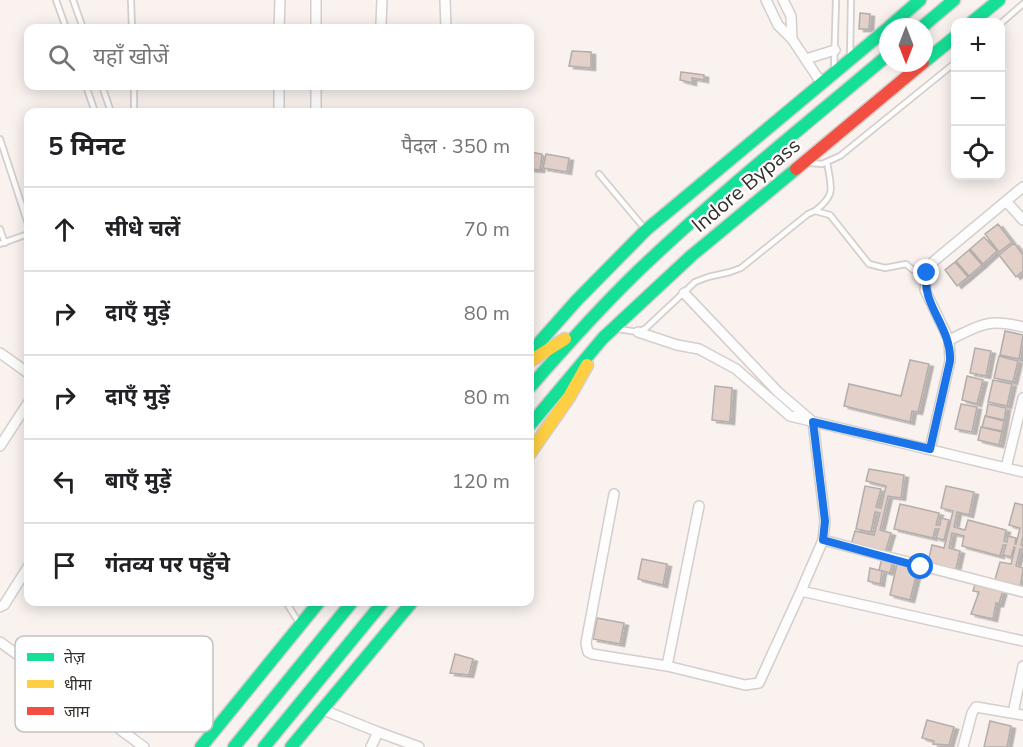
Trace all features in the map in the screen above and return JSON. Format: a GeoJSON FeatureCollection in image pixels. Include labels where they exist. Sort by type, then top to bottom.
{"type":"FeatureCollection","features":[{"type":"Feature","properties":{"kind":"main road"},"geometry":{"type":"LineString","coordinates":[[899,18],[920,0]]}},
{"type":"Feature","properties":{"kind":"main road"},"geometry":{"type":"LineString","coordinates":[[933,18],[954,0]]}},
{"type":"Feature","properties":{"kind":"main road"},"geometry":{"type":"LineString","coordinates":[[977,18],[999,0]]}},
{"type":"Feature","properties":{"kind":"main road"},"geometry":{"type":"LineString","coordinates":[[534,349],[577,300],[646,230],[879,35]]}},
{"type":"Feature","properties":{"kind":"main road","name":"Indore Bypass"},"geometry":{"type":"LineString","coordinates":[[933,55],[951,40]]}},
{"type":"Feature","properties":{"kind":"main road","name":"Indore Bypass"},"geometry":{"type":"LineString","coordinates":[[581,328],[650,259],[879,63]]}},
{"type":"Feature","properties":{"kind":"main road","name":"Indore Bypass"},"geometry":{"type":"LineString","coordinates":[[599,343],[691,256],[913,72]]}},
{"type":"Feature","properties":{"kind":"main road"},"geometry":{"type":"LineString","coordinates":[[534,358],[581,328]]}},
{"type":"Feature","properties":{"kind":"main road"},"geometry":{"type":"LineString","coordinates":[[534,382],[581,328]]}},
{"type":"Feature","properties":{"kind":"main road"},"geometry":{"type":"LineString","coordinates":[[534,420],[599,343]]}},
{"type":"Feature","properties":{"kind":"main road"},"geometry":{"type":"LineString","coordinates":[[534,447],[569,397],[599,343]]}},
{"type":"Feature","properties":{"kind":"main road"},"geometry":{"type":"LineString","coordinates":[[201,747],[316,606]]}},
{"type":"Feature","properties":{"kind":"main road"},"geometry":{"type":"LineString","coordinates":[[234,747],[349,606]]}},
{"type":"Feature","properties":{"kind":"main road"},"geometry":{"type":"LineString","coordinates":[[264,747],[380,606]]}},
{"type":"Feature","properties":{"kind":"main road"},"geometry":{"type":"LineString","coordinates":[[291,747],[409,606]]}},
{"type":"Feature","properties":{"kind":"street"},"geometry":{"type":"LineString","coordinates":[[279,24],[280,0]]}},
{"type":"Feature","properties":{"kind":"street"},"geometry":{"type":"LineString","coordinates":[[316,0],[316,24]]}},
{"type":"Feature","properties":{"kind":"street"},"geometry":{"type":"LineString","coordinates":[[381,24],[382,0]]}},
{"type":"Feature","properties":{"kind":"street"},"geometry":{"type":"LineString","coordinates":[[445,0],[446,24]]}},
{"type":"Feature","properties":{"kind":"street"},"geometry":{"type":"LineString","coordinates":[[766,0],[778,25],[792,39],[822,84]]}},
{"type":"Feature","properties":{"kind":"street"},"geometry":{"type":"LineString","coordinates":[[783,0],[791,16],[792,39]]}},
{"type":"Feature","properties":{"kind":"street"},"geometry":{"type":"LineString","coordinates":[[806,59],[835,50]]}},
{"type":"Feature","properties":{"kind":"street"},"geometry":{"type":"LineString","coordinates":[[279,90],[279,108]]}},
{"type":"Feature","properties":{"kind":"street"},"geometry":{"type":"LineString","coordinates":[[316,90],[316,108]]}},
{"type":"Feature","properties":{"kind":"street"},"geometry":{"type":"LineString","coordinates":[[930,449],[950,361],[949,340],[925,290],[927,273],[934,261],[1023,187]]}},
{"type":"Feature","properties":{"kind":"street"},"geometry":{"type":"LineString","coordinates":[[1006,201],[1023,220]]}},
{"type":"Feature","properties":{"kind":"street"},"geometry":{"type":"LineString","coordinates":[[614,494],[587,648],[592,654],[668,666],[745,685],[759,683],[823,540],[825,521],[813,422],[778,392],[684,292]]}},
{"type":"Feature","properties":{"kind":"street"},"geometry":{"type":"LineString","coordinates":[[949,340],[987,323],[998,322],[1023,327]]}},
{"type":"Feature","properties":{"kind":"street"},"geometry":{"type":"LineString","coordinates":[[638,332],[677,345],[699,349],[736,369],[790,416],[1023,472]]}},
{"type":"Feature","properties":{"kind":"street"},"geometry":{"type":"LineString","coordinates":[[0,353],[24,370]]}},
{"type":"Feature","properties":{"kind":"street"},"geometry":{"type":"LineString","coordinates":[[1006,468],[1023,398]]}},
{"type":"Feature","properties":{"kind":"street"},"geometry":{"type":"LineString","coordinates":[[0,446],[24,410]]}},
{"type":"Feature","properties":{"kind":"street"},"geometry":{"type":"LineString","coordinates":[[668,666],[699,506]]}},
{"type":"Feature","properties":{"kind":"street"},"geometry":{"type":"LineString","coordinates":[[823,540],[1023,592]]}},
{"type":"Feature","properties":{"kind":"street"},"geometry":{"type":"LineString","coordinates":[[0,607],[4,605],[24,573]]}},
{"type":"Feature","properties":{"kind":"street"},"geometry":{"type":"LineString","coordinates":[[801,591],[1023,641]]}},
{"type":"Feature","properties":{"kind":"street"},"geometry":{"type":"LineString","coordinates":[[0,642],[15,653]]}},
{"type":"Feature","properties":{"kind":"street"},"geometry":{"type":"LineString","coordinates":[[963,747],[972,713],[976,707],[1018,714],[1023,666]]}},
{"type":"Feature","properties":{"kind":"street"},"geometry":{"type":"LineString","coordinates":[[321,709],[419,747]]}},
{"type":"Feature","properties":{"kind":"street"},"geometry":{"type":"LineString","coordinates":[[123,732],[144,747]]}},
{"type":"Feature","properties":{"kind":"street"},"geometry":{"type":"LineString","coordinates":[[371,747],[378,732]]}},
{"type":"Feature","properties":{"kind":"lane"},"geometry":{"type":"LineString","coordinates":[[56,0],[65,24]]}},
{"type":"Feature","properties":{"kind":"lane"},"geometry":{"type":"LineString","coordinates":[[73,0],[82,24]]}},
{"type":"Feature","properties":{"kind":"lane"},"geometry":{"type":"LineString","coordinates":[[131,0],[132,24]]}},
{"type":"Feature","properties":{"kind":"lane"},"geometry":{"type":"LineString","coordinates":[[834,75],[836,0]]}},
{"type":"Feature","properties":{"kind":"lane"},"geometry":{"type":"LineString","coordinates":[[850,0],[850,61]]}},
{"type":"Feature","properties":{"kind":"lane"},"geometry":{"type":"LineString","coordinates":[[1005,20],[1023,4]]}},
{"type":"Feature","properties":{"kind":"lane"},"geometry":{"type":"LineString","coordinates":[[802,163],[827,162],[840,156],[951,66]]}},
{"type":"Feature","properties":{"kind":"lane"},"geometry":{"type":"LineString","coordinates":[[87,90],[94,108]]}},
{"type":"Feature","properties":{"kind":"lane"},"geometry":{"type":"LineString","coordinates":[[103,90],[110,108]]}},
{"type":"Feature","properties":{"kind":"lane"},"geometry":{"type":"LineString","coordinates":[[134,90],[134,108]]}},
{"type":"Feature","properties":{"kind":"lane"},"geometry":{"type":"LineString","coordinates":[[0,139],[24,213]]}},
{"type":"Feature","properties":{"kind":"lane"},"geometry":{"type":"LineString","coordinates":[[815,212],[827,202],[831,195],[827,162]]}},
{"type":"Feature","properties":{"kind":"lane"},"geometry":{"type":"LineString","coordinates":[[599,174],[646,230]]}},
{"type":"Feature","properties":{"kind":"lane"},"geometry":{"type":"LineString","coordinates":[[614,328],[638,332],[655,321],[695,282],[708,276],[741,268],[807,214],[815,212],[830,215],[869,264],[885,268],[906,264],[913,270]]}},
{"type":"Feature","properties":{"kind":"lane"},"geometry":{"type":"LineString","coordinates":[[0,229],[2,243],[24,235]]}},
{"type":"Feature","properties":{"kind":"lane"},"geometry":{"type":"LineString","coordinates":[[289,606],[300,625]]}},
{"type":"Feature","properties":{"kind":"building"},"geometry":{"type":"Polygon","coordinates":[[[860,13],[870,14],[869,29],[859,29],[860,13]]]}},
{"type":"Feature","properties":{"kind":"building"},"geometry":{"type":"Polygon","coordinates":[[[572,51],[591,52],[591,68],[569,66],[572,51]]]}},
{"type":"Feature","properties":{"kind":"building"},"geometry":{"type":"Polygon","coordinates":[[[681,72],[704,75],[704,80],[692,78],[692,83],[680,80],[681,72]]]}},
{"type":"Feature","properties":{"kind":"building"},"geometry":{"type":"Polygon","coordinates":[[[534,153],[542,154],[540,170],[534,169],[534,153]]]}},
{"type":"Feature","properties":{"kind":"building"},"geometry":{"type":"Polygon","coordinates":[[[546,154],[569,158],[567,172],[543,168],[546,154]]]}},
{"type":"Feature","properties":{"kind":"building"},"geometry":{"type":"Polygon","coordinates":[[[998,224],[1012,242],[999,252],[985,234],[998,224]]]}},
{"type":"Feature","properties":{"kind":"building"},"geometry":{"type":"Polygon","coordinates":[[[984,237],[997,251],[983,264],[970,249],[984,237]]]}},
{"type":"Feature","properties":{"kind":"building"},"geometry":{"type":"Polygon","coordinates":[[[1014,243],[1023,255],[1023,271],[1016,277],[999,255],[1014,243]]]}},
{"type":"Feature","properties":{"kind":"building"},"geometry":{"type":"Polygon","coordinates":[[[969,250],[982,265],[969,276],[956,261],[969,250]]]}},
{"type":"Feature","properties":{"kind":"building"},"geometry":{"type":"Polygon","coordinates":[[[955,262],[968,277],[957,286],[945,270],[955,262]]]}},
{"type":"Feature","properties":{"kind":"building"},"geometry":{"type":"Polygon","coordinates":[[[1005,331],[1023,335],[1019,359],[1000,355],[1005,331]]]}},
{"type":"Feature","properties":{"kind":"building"},"geometry":{"type":"Polygon","coordinates":[[[975,348],[991,351],[986,376],[970,373],[975,348]]]}},
{"type":"Feature","properties":{"kind":"building"},"geometry":{"type":"Polygon","coordinates":[[[999,356],[1018,361],[1013,382],[994,378],[999,356]]]}},
{"type":"Feature","properties":{"kind":"building"},"geometry":{"type":"Polygon","coordinates":[[[910,360],[929,364],[918,412],[912,411],[910,422],[844,406],[849,384],[901,396],[910,360]]]}},
{"type":"Feature","properties":{"kind":"building"},"geometry":{"type":"Polygon","coordinates":[[[967,376],[983,380],[977,404],[962,400],[967,376]]]}},
{"type":"Feature","properties":{"kind":"building"},"geometry":{"type":"Polygon","coordinates":[[[993,380],[1012,384],[1007,406],[988,402],[993,380]]]}},
{"type":"Feature","properties":{"kind":"building"},"geometry":{"type":"Polygon","coordinates":[[[715,386],[732,388],[730,422],[712,420],[715,386]]]}},
{"type":"Feature","properties":{"kind":"building"},"geometry":{"type":"Polygon","coordinates":[[[961,404],[977,407],[972,432],[955,429],[961,404]]]}},
{"type":"Feature","properties":{"kind":"building"},"geometry":{"type":"Polygon","coordinates":[[[988,404],[1006,408],[1004,420],[986,416],[988,404]]]}},
{"type":"Feature","properties":{"kind":"building"},"geometry":{"type":"Polygon","coordinates":[[[985,416],[1004,421],[1002,431],[982,427],[985,416]]]}},
{"type":"Feature","properties":{"kind":"building"},"geometry":{"type":"Polygon","coordinates":[[[981,427],[1002,432],[999,445],[978,440],[981,427]]]}},
{"type":"Feature","properties":{"kind":"building"},"geometry":{"type":"Polygon","coordinates":[[[869,469],[904,475],[901,498],[888,496],[880,530],[891,533],[885,553],[851,545],[855,531],[874,535],[880,513],[875,512],[871,532],[856,529],[865,486],[881,489],[876,507],[881,508],[886,486],[866,481],[869,469]]]}},
{"type":"Feature","properties":{"kind":"building"},"geometry":{"type":"Polygon","coordinates":[[[946,486],[974,492],[969,515],[957,512],[954,527],[965,530],[968,520],[1006,530],[1004,541],[1007,542],[1008,536],[1016,538],[1015,544],[1020,528],[1009,525],[1015,503],[1023,505],[1021,545],[1023,550],[1020,549],[1016,566],[1023,568],[1020,590],[994,583],[1000,562],[1011,564],[1014,547],[1011,557],[1003,555],[1006,545],[1003,545],[1000,556],[962,546],[964,536],[952,533],[949,548],[960,551],[955,573],[927,566],[932,545],[944,548],[953,511],[941,508],[946,486]]]}},
{"type":"Feature","properties":{"kind":"building"},"geometry":{"type":"Polygon","coordinates":[[[900,504],[939,513],[936,525],[940,525],[941,518],[949,520],[944,540],[936,538],[939,529],[935,529],[933,538],[894,529],[900,504]]]}},
{"type":"Feature","properties":{"kind":"building"},"geometry":{"type":"Polygon","coordinates":[[[882,558],[893,561],[890,573],[879,570],[882,558]]]}},
{"type":"Feature","properties":{"kind":"building"},"geometry":{"type":"Polygon","coordinates":[[[642,559],[667,564],[663,585],[638,579],[642,559]]]}},
{"type":"Feature","properties":{"kind":"building"},"geometry":{"type":"Polygon","coordinates":[[[897,564],[918,568],[910,600],[890,595],[897,564]]]}},
{"type":"Feature","properties":{"kind":"building"},"geometry":{"type":"Polygon","coordinates":[[[870,568],[882,571],[880,584],[868,581],[870,568]]]}},
{"type":"Feature","properties":{"kind":"building"},"geometry":{"type":"Polygon","coordinates":[[[975,584],[1003,590],[999,604],[996,603],[993,619],[971,614],[979,592],[973,591],[975,584]]]}},
{"type":"Feature","properties":{"kind":"building"},"geometry":{"type":"Polygon","coordinates":[[[597,618],[624,623],[620,644],[593,639],[597,618]]]}},
{"type":"Feature","properties":{"kind":"building"},"geometry":{"type":"Polygon","coordinates":[[[455,654],[473,659],[469,675],[450,673],[455,654]]]}},
{"type":"Feature","properties":{"kind":"building"},"geometry":{"type":"Polygon","coordinates":[[[927,720],[954,727],[949,745],[933,744],[934,741],[922,738],[927,720]]]}},
{"type":"Feature","properties":{"kind":"building"},"geometry":{"type":"Polygon","coordinates":[[[990,721],[1011,726],[1007,747],[984,747],[990,721]]]}},
{"type":"Feature","properties":{"kind":"traffic: fast"},"geometry":{"type":"LineString","coordinates":[[899,18],[920,0]]}},
{"type":"Feature","properties":{"kind":"traffic: fast"},"geometry":{"type":"LineString","coordinates":[[933,18],[954,0]]}},
{"type":"Feature","properties":{"kind":"traffic: fast"},"geometry":{"type":"LineString","coordinates":[[977,18],[999,0]]}},
{"type":"Feature","properties":{"kind":"traffic: fast"},"geometry":{"type":"LineString","coordinates":[[534,348],[577,300],[646,230],[879,36]]}},
{"type":"Feature","properties":{"kind":"traffic: fast"},"geometry":{"type":"LineString","coordinates":[[933,55],[951,40]]}},
{"type":"Feature","properties":{"kind":"traffic: fast"},"geometry":{"type":"LineString","coordinates":[[534,382],[609,301],[666,244],[879,63]]}},
{"type":"Feature","properties":{"kind":"traffic: fast"},"geometry":{"type":"LineString","coordinates":[[534,420],[603,338],[691,256],[796,169]]}},
{"type":"Feature","properties":{"kind":"traffic: fast"},"geometry":{"type":"LineString","coordinates":[[201,747],[316,606]]}},
{"type":"Feature","properties":{"kind":"traffic: fast"},"geometry":{"type":"LineString","coordinates":[[234,747],[349,606]]}},
{"type":"Feature","properties":{"kind":"traffic: fast"},"geometry":{"type":"LineString","coordinates":[[264,747],[380,606]]}},
{"type":"Feature","properties":{"kind":"traffic: fast"},"geometry":{"type":"LineString","coordinates":[[291,747],[409,606]]}},
{"type":"Feature","properties":{"kind":"traffic: slow"},"geometry":{"type":"LineString","coordinates":[[534,358],[565,339]]}},
{"type":"Feature","properties":{"kind":"traffic: slow"},"geometry":{"type":"LineString","coordinates":[[534,447],[569,397],[587,365]]}},
{"type":"Feature","properties":{"kind":"traffic: jam"},"geometry":{"type":"LineString","coordinates":[[796,169],[912,72]]}},
{"type":"Feature","properties":{"kind":"route"},"geometry":{"type":"LineString","coordinates":[[921,567],[823,540],[825,521],[813,422],[930,449],[951,350],[949,340],[925,290],[927,273]]}}]}
